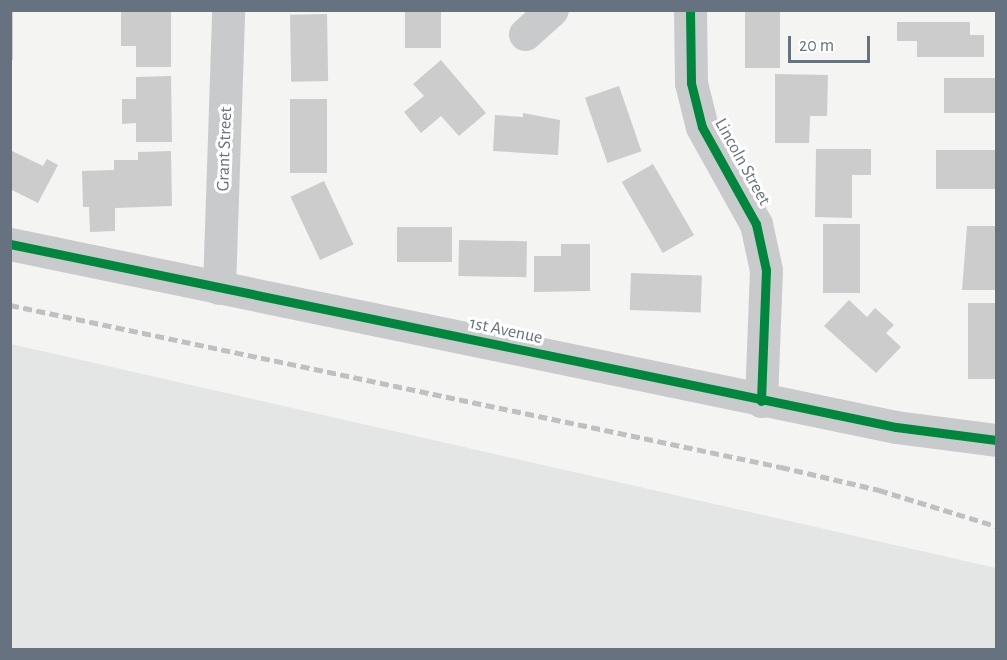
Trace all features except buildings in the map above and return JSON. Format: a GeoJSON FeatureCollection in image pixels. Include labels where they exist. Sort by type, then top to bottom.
{"type":"FeatureCollection","features":[{"type":"Feature","properties":{"kind":"street","name":"Grant Street"},"geometry":{"type":"LineString","coordinates":[[219,288],[228,10]]}},
{"type":"Feature","properties":{"kind":"street"},"geometry":{"type":"LineString","coordinates":[[525,34],[552,10]]}},
{"type":"Feature","properties":{"kind":"street","name":"Lincoln Street"},"geometry":{"type":"LineString","coordinates":[[690,10],[691,83],[702,127],[756,224],[766,270],[761,401]]}},
{"type":"Feature","properties":{"kind":"street","name":"1st Avenue"},"geometry":{"type":"LineString","coordinates":[[10,244],[896,428],[996,440]]}},
{"type":"Feature","properties":{"kind":"shaded area"},"geometry":{"type":"Polygon","coordinates":[[[11,344],[996,568],[996,649],[11,649],[11,344]]]}},
{"type":"Feature","properties":{"kind":"railway"},"geometry":{"type":"LineString","coordinates":[[10,305],[781,467],[879,490],[996,526]]}},
{"type":"Feature","properties":{"kind":"cycle path"},"geometry":{"type":"LineString","coordinates":[[690,10],[691,83],[702,127],[756,224],[766,270],[761,401]]}},
{"type":"Feature","properties":{"kind":"cycle path"},"geometry":{"type":"LineString","coordinates":[[10,244],[896,427],[996,440]]}}]}
